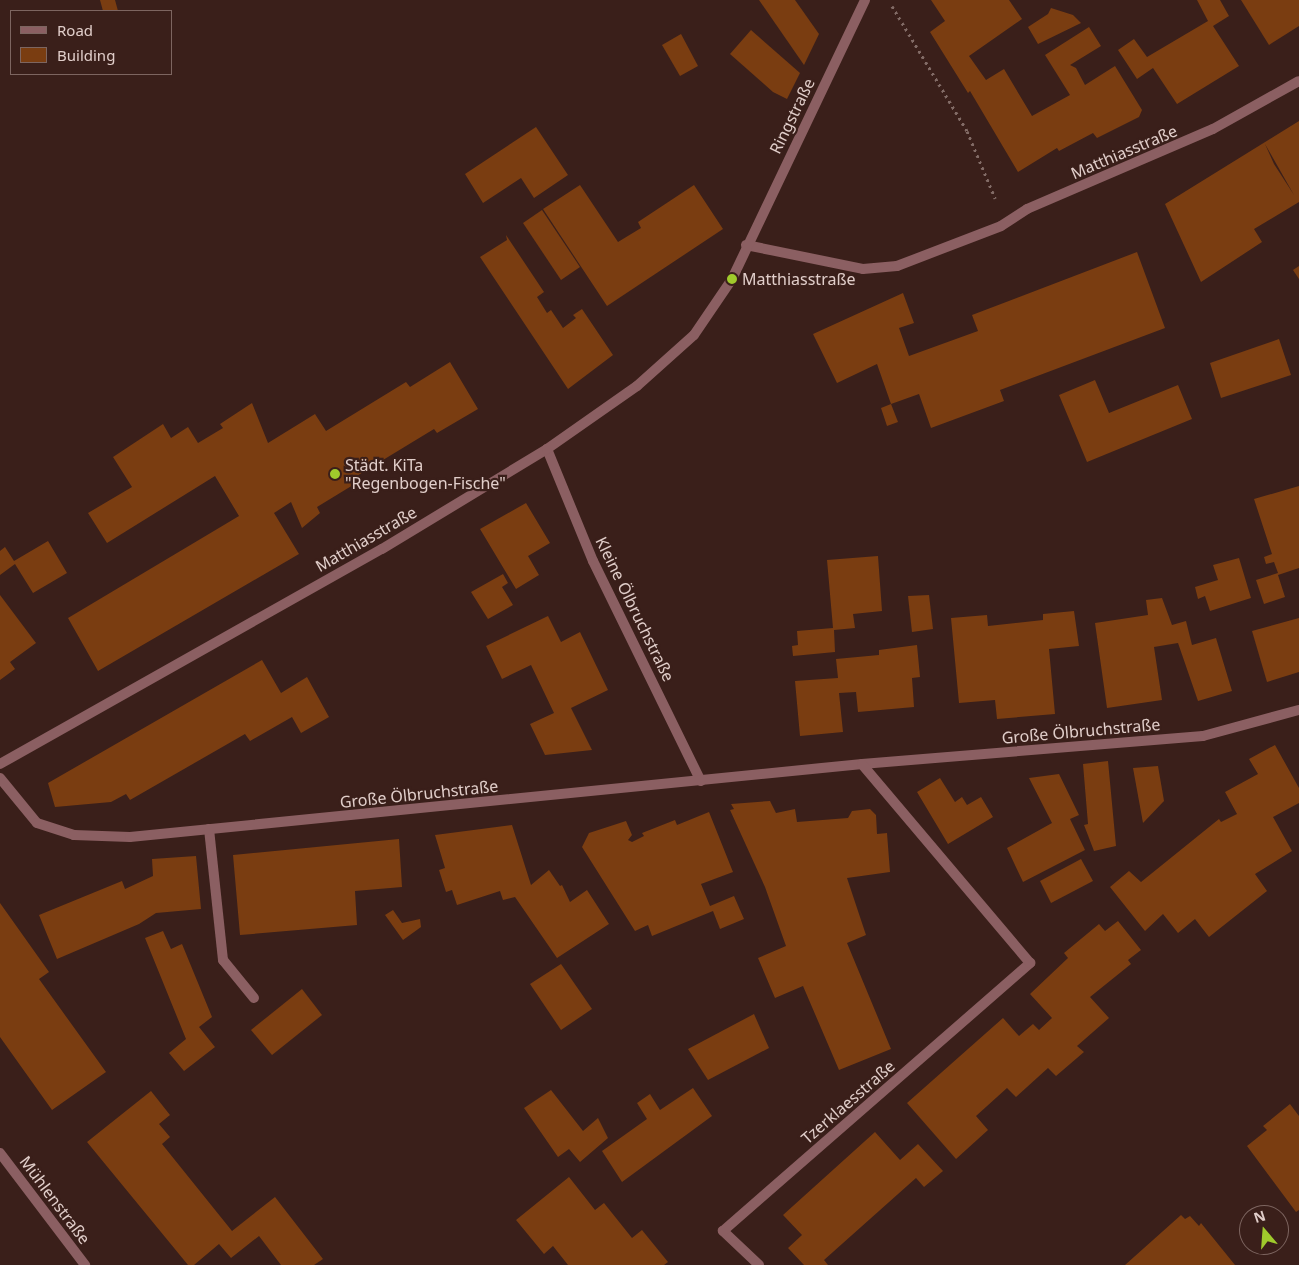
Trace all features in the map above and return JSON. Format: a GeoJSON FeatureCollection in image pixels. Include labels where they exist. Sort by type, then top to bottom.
{"type":"FeatureCollection","features":[{"type":"Feature","properties":{"kind":"street","name":"Ringstraße"},"geometry":{"type":"LineString","coordinates":[[746,245],[866,0]]}},
{"type":"Feature","properties":{"kind":"street","name":"Matthiasstraße"},"geometry":{"type":"LineString","coordinates":[[0,764],[382,549],[547,449],[637,386],[694,335],[732,279],[746,245],[871,268],[897,266],[1001,226],[1028,209],[1213,129],[1299,82]]}},
{"type":"Feature","properties":{"kind":"street","name":"Kleine Ölbruchstraße"},"geometry":{"type":"LineString","coordinates":[[547,449],[593,561],[701,781]]}},
{"type":"Feature","properties":{"kind":"street","name":"Große Ölbruchstraße"},"geometry":{"type":"LineString","coordinates":[[0,778],[37,823],[74,835],[130,837],[862,764],[1203,736],[1299,710]]}},
{"type":"Feature","properties":{"kind":"street","name":"Tzerklaesstraße"},"geometry":{"type":"LineString","coordinates":[[759,1265],[723,1231],[1030,963],[862,764]]}},
{"type":"Feature","properties":{"kind":"street"},"geometry":{"type":"LineString","coordinates":[[209,830],[224,960],[254,998]]}},
{"type":"Feature","properties":{"kind":"street","name":"Mühlenstraße"},"geometry":{"type":"LineString","coordinates":[[0,1153],[83,1264]]}},
{"type":"Feature","properties":{"kind":"path"},"geometry":{"type":"LineString","coordinates":[[888,0],[967,131],[995,197],[1001,226]]}},
{"type":"Feature","properties":{"kind":"building"},"geometry":{"type":"Polygon","coordinates":[[[100,0],[115,0],[118,10],[103,10],[100,0]]]}},
{"type":"Feature","properties":{"kind":"building"},"geometry":{"type":"Polygon","coordinates":[[[759,0],[795,0],[819,34],[804,65],[759,0]]]}},
{"type":"Feature","properties":{"kind":"building"},"geometry":{"type":"Polygon","coordinates":[[[931,0],[1009,0],[1022,19],[969,56],[986,80],[1004,69],[1032,116],[1070,95],[1045,55],[1089,27],[1101,46],[1070,65],[1076,68],[1085,85],[1115,66],[1142,110],[1139,117],[1097,138],[1093,133],[1059,151],[1057,148],[1018,172],[970,91],[968,93],[930,32],[945,21],[931,0]]]}},
{"type":"Feature","properties":{"kind":"building"},"geometry":{"type":"Polygon","coordinates":[[[1197,0],[1220,0],[1229,16],[1213,26],[1239,66],[1177,104],[1153,68],[1137,79],[1118,50],[1134,39],[1147,57],[1208,21],[1197,0]]]}},
{"type":"Feature","properties":{"kind":"building"},"geometry":{"type":"Polygon","coordinates":[[[1241,0],[1299,0],[1299,26],[1269,45],[1241,0]]]}},
{"type":"Feature","properties":{"kind":"building"},"geometry":{"type":"Polygon","coordinates":[[[1051,8],[1073,15],[1081,23],[1038,44],[1028,27],[1048,14],[1051,8]]]}},
{"type":"Feature","properties":{"kind":"building"},"geometry":{"type":"Polygon","coordinates":[[[751,30],[800,73],[787,99],[773,92],[730,54],[751,30]]]}},
{"type":"Feature","properties":{"kind":"building"},"geometry":{"type":"Polygon","coordinates":[[[681,34],[698,66],[680,76],[662,45],[681,34]]]}},
{"type":"Feature","properties":{"kind":"building"},"geometry":{"type":"Polygon","coordinates":[[[1299,121],[1299,202],[1254,229],[1262,242],[1201,282],[1165,204],[1299,121]],[[1265,144],[1274,164],[1294,195],[1265,144]]]}},
{"type":"Feature","properties":{"kind":"building"},"geometry":{"type":"Polygon","coordinates":[[[536,127],[568,175],[534,198],[521,178],[483,203],[465,174],[536,127]]]}},
{"type":"Feature","properties":{"kind":"building"},"geometry":{"type":"Polygon","coordinates":[[[580,185],[618,242],[641,228],[638,222],[694,185],[723,229],[607,306],[543,209],[580,185]]]}},
{"type":"Feature","properties":{"kind":"building"},"geometry":{"type":"Polygon","coordinates":[[[542,210],[580,267],[561,280],[523,223],[542,210]]]}},
{"type":"Feature","properties":{"kind":"building"},"geometry":{"type":"Polygon","coordinates":[[[506,235],[544,292],[537,297],[547,313],[551,310],[563,328],[576,318],[573,315],[582,309],[613,355],[568,389],[480,257],[507,240],[506,235]]]}},
{"type":"Feature","properties":{"kind":"building"},"geometry":{"type":"Polygon","coordinates":[[[1137,252],[1165,328],[1000,390],[1004,401],[931,428],[919,394],[891,404],[877,364],[837,383],[813,334],[903,293],[914,323],[899,328],[909,356],[978,331],[972,315],[1137,252]]]}},
{"type":"Feature","properties":{"kind":"building"},"geometry":{"type":"Polygon","coordinates":[[[1299,266],[1299,279],[1293,270],[1299,266]]]}},
{"type":"Feature","properties":{"kind":"building"},"geometry":{"type":"Polygon","coordinates":[[[1279,339],[1291,375],[1221,398],[1210,363],[1279,339]]]}},
{"type":"Feature","properties":{"kind":"building"},"geometry":{"type":"Polygon","coordinates":[[[450,362],[478,409],[437,433],[434,429],[355,477],[358,482],[317,507],[320,513],[302,528],[291,502],[274,513],[299,554],[98,671],[68,618],[239,516],[215,476],[107,543],[88,513],[132,487],[113,457],[163,424],[171,438],[188,427],[198,443],[223,428],[220,424],[252,403],[268,443],[315,414],[326,431],[406,382],[410,387],[450,362]]]}},
{"type":"Feature","properties":{"kind":"building"},"geometry":{"type":"Polygon","coordinates":[[[1095,380],[1109,413],[1178,385],[1192,419],[1087,462],[1059,395],[1095,380]]]}},
{"type":"Feature","properties":{"kind":"building"},"geometry":{"type":"Polygon","coordinates":[[[891,404],[898,422],[887,426],[881,408],[891,404]]]}},
{"type":"Feature","properties":{"kind":"building"},"geometry":{"type":"Polygon","coordinates":[[[1299,486],[1299,568],[1278,575],[1285,597],[1264,604],[1256,580],[1278,573],[1274,562],[1266,564],[1264,557],[1272,554],[1254,499],[1299,486]]]}},
{"type":"Feature","properties":{"kind":"building"},"geometry":{"type":"Polygon","coordinates":[[[526,503],[550,543],[528,556],[539,575],[516,589],[480,529],[526,503]]]}},
{"type":"Feature","properties":{"kind":"building"},"geometry":{"type":"Polygon","coordinates":[[[48,541],[67,573],[33,593],[15,564],[0,575],[0,551],[5,547],[14,561],[48,541]]]}},
{"type":"Feature","properties":{"kind":"building"},"geometry":{"type":"Polygon","coordinates":[[[878,556],[882,611],[853,614],[855,628],[834,630],[835,652],[793,656],[792,646],[798,645],[797,631],[833,628],[827,560],[878,556]]]}},
{"type":"Feature","properties":{"kind":"building"},"geometry":{"type":"Polygon","coordinates":[[[1239,558],[1251,598],[1210,611],[1205,596],[1198,599],[1195,587],[1218,580],[1213,565],[1239,558]]]}},
{"type":"Feature","properties":{"kind":"building"},"geometry":{"type":"Polygon","coordinates":[[[503,574],[508,583],[502,587],[513,605],[488,619],[471,592],[503,574]]]}},
{"type":"Feature","properties":{"kind":"building"},"geometry":{"type":"Polygon","coordinates":[[[0,595],[36,643],[10,662],[15,669],[0,680],[0,595]]]}},
{"type":"Feature","properties":{"kind":"building"},"geometry":{"type":"Polygon","coordinates":[[[929,595],[933,629],[912,632],[908,596],[929,595]]]}},
{"type":"Feature","properties":{"kind":"building"},"geometry":{"type":"Polygon","coordinates":[[[1162,598],[1172,625],[1186,621],[1192,645],[1216,638],[1232,691],[1198,701],[1178,643],[1154,647],[1162,700],[1107,708],[1095,623],[1148,615],[1146,600],[1162,598]]]}},
{"type":"Feature","properties":{"kind":"building"},"geometry":{"type":"Polygon","coordinates":[[[1074,611],[1079,646],[1049,649],[1055,714],[997,719],[995,700],[959,703],[951,618],[987,615],[988,626],[1043,620],[1043,614],[1074,611]]]}},
{"type":"Feature","properties":{"kind":"building"},"geometry":{"type":"Polygon","coordinates":[[[548,616],[561,642],[580,632],[608,690],[571,708],[592,750],[545,755],[530,724],[554,713],[531,665],[502,679],[486,646],[548,616]]]}},
{"type":"Feature","properties":{"kind":"building"},"geometry":{"type":"Polygon","coordinates":[[[1299,618],[1299,672],[1267,682],[1252,631],[1299,618]]]}},
{"type":"Feature","properties":{"kind":"building"},"geometry":{"type":"Polygon","coordinates":[[[917,645],[920,677],[912,678],[914,707],[858,712],[856,692],[839,693],[843,732],[800,736],[795,681],[838,678],[836,659],[879,655],[879,650],[917,645]]]}},
{"type":"Feature","properties":{"kind":"building"},"geometry":{"type":"Polygon","coordinates":[[[262,660],[281,693],[307,677],[329,717],[301,733],[292,717],[250,741],[245,734],[130,800],[126,794],[111,802],[55,807],[48,783],[262,660]]]}},
{"type":"Feature","properties":{"kind":"building"},"geometry":{"type":"Polygon","coordinates":[[[1275,745],[1299,788],[1299,803],[1273,817],[1292,851],[1255,874],[1267,891],[1209,937],[1195,919],[1178,933],[1163,914],[1145,931],[1110,887],[1129,871],[1141,882],[1219,819],[1221,822],[1237,814],[1225,792],[1258,774],[1249,759],[1275,745]]]}},
{"type":"Feature","properties":{"kind":"building"},"geometry":{"type":"Polygon","coordinates":[[[1108,761],[1116,846],[1094,851],[1084,825],[1088,824],[1083,764],[1108,761]]]}},
{"type":"Feature","properties":{"kind":"building"},"geometry":{"type":"Polygon","coordinates":[[[1158,766],[1164,801],[1143,823],[1133,768],[1158,766]]]}},
{"type":"Feature","properties":{"kind":"building"},"geometry":{"type":"Polygon","coordinates":[[[1059,774],[1079,815],[1070,819],[1085,850],[1023,882],[1007,848],[1052,823],[1029,778],[1059,774]]]}},
{"type":"Feature","properties":{"kind":"building"},"geometry":{"type":"Polygon","coordinates":[[[940,778],[955,802],[962,797],[967,805],[981,797],[993,817],[948,844],[917,792],[940,778]]]}},
{"type":"Feature","properties":{"kind":"building"},"geometry":{"type":"Polygon","coordinates":[[[770,801],[776,813],[795,809],[797,822],[848,818],[852,811],[870,809],[876,815],[877,834],[887,833],[890,872],[847,878],[866,935],[847,943],[891,1049],[839,1070],[803,986],[775,998],[758,958],[786,946],[765,887],[730,810],[734,809],[731,804],[770,801]]]}},
{"type":"Feature","properties":{"kind":"building"},"geometry":{"type":"Polygon","coordinates":[[[709,812],[733,872],[701,884],[710,906],[734,896],[744,919],[720,929],[713,911],[652,936],[648,925],[635,931],[582,847],[589,833],[626,821],[632,835],[628,840],[632,842],[644,836],[642,833],[675,820],[677,825],[709,812]]]}},
{"type":"Feature","properties":{"kind":"building"},"geometry":{"type":"Polygon","coordinates":[[[512,825],[531,885],[549,870],[560,886],[562,885],[570,902],[587,890],[609,924],[557,958],[515,897],[503,900],[500,891],[457,905],[452,890],[446,892],[439,870],[445,868],[435,835],[512,825]]]}},
{"type":"Feature","properties":{"kind":"building"},"geometry":{"type":"Polygon","coordinates":[[[399,839],[402,887],[355,891],[357,925],[240,935],[233,855],[399,839]]]}},
{"type":"Feature","properties":{"kind":"building"},"geometry":{"type":"Polygon","coordinates":[[[196,856],[201,909],[156,913],[139,924],[57,959],[39,915],[122,881],[125,889],[153,876],[152,859],[196,856]]]}},
{"type":"Feature","properties":{"kind":"building"},"geometry":{"type":"Polygon","coordinates":[[[1081,859],[1093,881],[1051,903],[1040,881],[1081,859]]]}},
{"type":"Feature","properties":{"kind":"building"},"geometry":{"type":"Polygon","coordinates":[[[0,903],[49,972],[39,979],[106,1072],[52,1110],[0,1037],[0,903]]]}},
{"type":"Feature","properties":{"kind":"building"},"geometry":{"type":"Polygon","coordinates":[[[393,910],[402,923],[420,919],[421,927],[403,940],[385,915],[393,910]]]}},
{"type":"Feature","properties":{"kind":"building"},"geometry":{"type":"Polygon","coordinates":[[[1118,921],[1141,950],[1128,960],[1131,964],[1090,997],[1109,1018],[1077,1046],[1084,1052],[1056,1076],[1048,1068],[1016,1097],[1007,1088],[976,1116],[988,1130],[956,1159],[907,1103],[1003,1018],[1019,1036],[1033,1024],[1039,1030],[1052,1018],[1030,994],[1068,958],[1064,953],[1099,924],[1105,931],[1118,921]]]}},
{"type":"Feature","properties":{"kind":"building"},"geometry":{"type":"Polygon","coordinates":[[[163,931],[171,949],[182,944],[212,1017],[199,1027],[215,1047],[184,1071],[169,1053],[186,1039],[145,938],[163,931]]]}},
{"type":"Feature","properties":{"kind":"building"},"geometry":{"type":"Polygon","coordinates":[[[561,964],[592,1009],[561,1030],[530,984],[561,964]]]}},
{"type":"Feature","properties":{"kind":"building"},"geometry":{"type":"Polygon","coordinates":[[[302,989],[322,1015],[272,1055],[251,1030],[302,989]]]}},
{"type":"Feature","properties":{"kind":"building"},"geometry":{"type":"Polygon","coordinates":[[[754,1014],[769,1048],[708,1080],[688,1049],[754,1014]]]}},
{"type":"Feature","properties":{"kind":"building"},"geometry":{"type":"Polygon","coordinates":[[[693,1088],[712,1116],[622,1182],[602,1151],[647,1119],[637,1103],[650,1094],[660,1110],[693,1088]]]}},
{"type":"Feature","properties":{"kind":"building"},"geometry":{"type":"Polygon","coordinates":[[[551,1090],[583,1131],[598,1118],[608,1138],[580,1162],[569,1149],[558,1157],[524,1108],[551,1090]]]}},
{"type":"Feature","properties":{"kind":"building"},"geometry":{"type":"Polygon","coordinates":[[[151,1091],[170,1115],[159,1124],[170,1137],[162,1144],[232,1231],[275,1197],[323,1259],[314,1265],[281,1265],[259,1236],[231,1258],[219,1244],[194,1265],[188,1265],[87,1142],[151,1091]]]}},
{"type":"Feature","properties":{"kind":"building"},"geometry":{"type":"Polygon","coordinates":[[[1290,1104],[1299,1116],[1299,1210],[1296,1212],[1247,1146],[1267,1130],[1263,1126],[1290,1104]]]}},
{"type":"Feature","properties":{"kind":"building"},"geometry":{"type":"Polygon","coordinates":[[[875,1132],[900,1160],[918,1144],[943,1171],[924,1187],[916,1178],[824,1260],[828,1265],[804,1265],[788,1248],[802,1235],[783,1215],[875,1132]]]}},
{"type":"Feature","properties":{"kind":"building"},"geometry":{"type":"Polygon","coordinates":[[[569,1177],[595,1210],[604,1203],[632,1238],[642,1230],[668,1262],[664,1265],[568,1265],[553,1246],[544,1254],[516,1220],[569,1177]]]}},
{"type":"Feature","properties":{"kind":"building"},"geometry":{"type":"Polygon","coordinates":[[[1181,1215],[1185,1219],[1190,1216],[1199,1226],[1201,1223],[1235,1265],[1125,1265],[1181,1215]]]}},
{"type":"Feature","properties":{"kind":"place","name":"Matthiasstraße"},"geometry":{"type":"Point","coordinates":[732,279]}},
{"type":"Feature","properties":{"kind":"place","name":"Städt. KiTa \"Regenbogen-Fische\""},"geometry":{"type":"Point","coordinates":[335,474]}}]}
